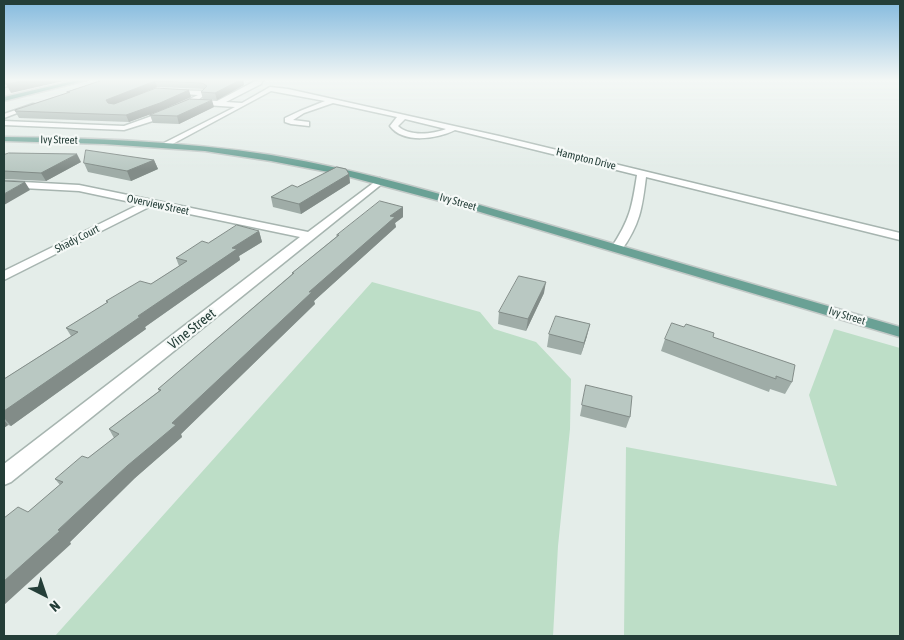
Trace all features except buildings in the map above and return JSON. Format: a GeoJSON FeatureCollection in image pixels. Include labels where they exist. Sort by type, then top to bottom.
{"type":"FeatureCollection","features":[{"type":"Feature","properties":{"kind":"main road","name":"Ivy Street"},"geometry":{"type":"LineString","coordinates":[[4,139],[83,140],[167,145],[273,158],[380,181],[617,248],[900,332]]}},
{"type":"Feature","properties":{"kind":"street"},"geometry":{"type":"LineString","coordinates":[[4,116],[21,110]]}},
{"type":"Feature","properties":{"kind":"street"},"geometry":{"type":"LineString","coordinates":[[4,123],[124,128],[136,126],[172,110]]}},
{"type":"Feature","properties":{"kind":"street"},"geometry":{"type":"LineString","coordinates":[[167,145],[234,110]]}},
{"type":"Feature","properties":{"kind":"street"},"geometry":{"type":"LineString","coordinates":[[306,124],[290,122],[288,120],[311,110]]}},
{"type":"Feature","properties":{"kind":"street","name":"Hampton Drive"},"geometry":{"type":"LineString","coordinates":[[375,110],[900,237]]}},
{"type":"Feature","properties":{"kind":"street"},"geometry":{"type":"LineString","coordinates":[[404,116],[394,126],[397,130],[409,134],[434,134],[455,128]]}},
{"type":"Feature","properties":{"kind":"street"},"geometry":{"type":"LineString","coordinates":[[617,248],[630,229],[637,208],[642,174]]}},
{"type":"Feature","properties":{"kind":"street","name":"Vine Street"},"geometry":{"type":"LineString","coordinates":[[4,476],[380,181]]}},
{"type":"Feature","properties":{"kind":"street","name":"Overview Street"},"geometry":{"type":"LineString","coordinates":[[4,184],[79,188],[311,236]]}},
{"type":"Feature","properties":{"kind":"street","name":"Shady Court"},"geometry":{"type":"LineString","coordinates":[[4,276],[149,203]]}},
{"type":"Feature","properties":{"kind":"green space"},"geometry":{"type":"Polygon","coordinates":[[[372,282],[480,312],[494,329],[536,342],[571,379],[570,429],[558,546],[553,636],[55,636],[372,282]]]}},
{"type":"Feature","properties":{"kind":"green space"},"geometry":{"type":"Polygon","coordinates":[[[834,329],[900,348],[900,636],[624,636],[626,447],[837,486],[809,395],[834,329]]]}}]}
